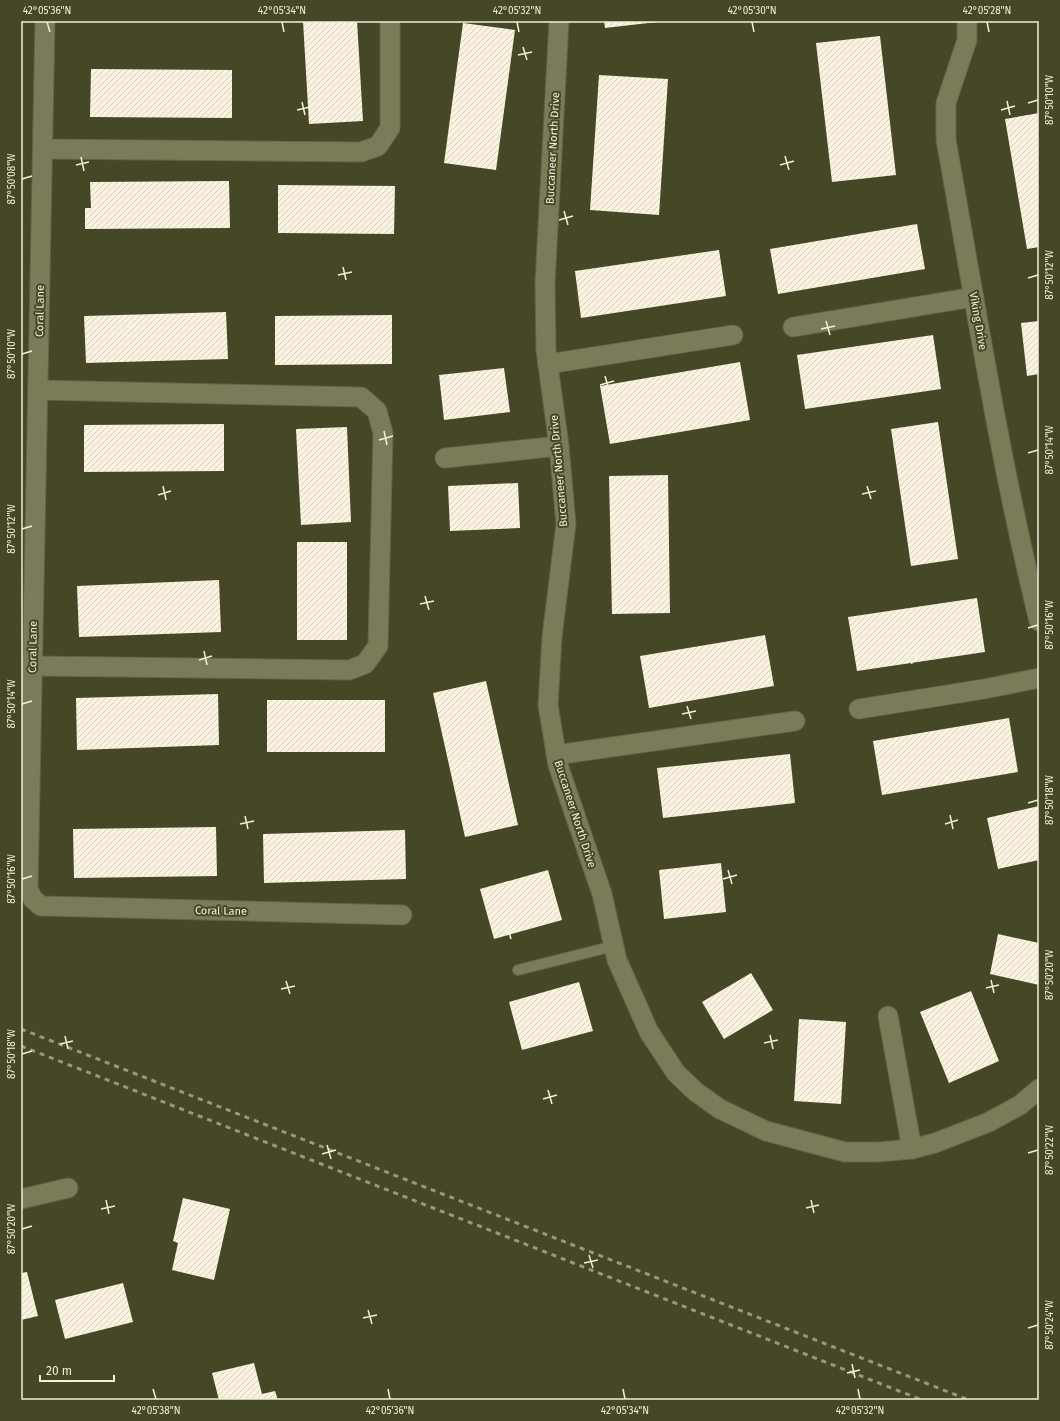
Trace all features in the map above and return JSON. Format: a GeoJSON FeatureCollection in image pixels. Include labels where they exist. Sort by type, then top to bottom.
{"type":"FeatureCollection","features":[{"type":"Feature","properties":{"kind":"street","name":"Coral Lane"},"geometry":{"type":"LineString","coordinates":[[45,21],[33,666],[27,699],[28,889],[33,899],[41,906],[402,915]]}},
{"type":"Feature","properties":{"kind":"street"},"geometry":{"type":"LineString","coordinates":[[42,149],[361,152],[378,146],[390,128],[390,21]]}},
{"type":"Feature","properties":{"kind":"street","name":"Buccaneer North Drive"},"geometry":{"type":"LineString","coordinates":[[559,21],[545,283],[548,364],[559,446],[566,524],[552,637],[548,705],[558,765],[602,894],[617,960],[649,1032],[676,1073],[696,1092],[720,1109],[766,1131],[812,1145],[845,1152],[878,1152],[912,1149],[935,1143],[989,1122],[1020,1105],[1039,1089]]}},
{"type":"Feature","properties":{"kind":"street","name":"Viking Drive"},"geometry":{"type":"LineString","coordinates":[[967,21],[967,40],[946,103],[946,140],[1002,451],[1025,566],[1039,621]]}},
{"type":"Feature","properties":{"kind":"street"},"geometry":{"type":"LineString","coordinates":[[793,327],[974,297]]}},
{"type":"Feature","properties":{"kind":"street"},"geometry":{"type":"LineString","coordinates":[[548,364],[733,335]]}},
{"type":"Feature","properties":{"kind":"street"},"geometry":{"type":"LineString","coordinates":[[33,666],[348,670],[365,664],[378,646],[383,432],[377,411],[361,397],[38,390]]}},
{"type":"Feature","properties":{"kind":"street"},"geometry":{"type":"LineString","coordinates":[[445,458],[559,446]]}},
{"type":"Feature","properties":{"kind":"street"},"geometry":{"type":"LineString","coordinates":[[859,709],[984,689],[1039,678]]}},
{"type":"Feature","properties":{"kind":"street"},"geometry":{"type":"LineString","coordinates":[[556,755],[795,721]]}},
{"type":"Feature","properties":{"kind":"street"},"geometry":{"type":"LineString","coordinates":[[888,1016],[912,1149]]}},
{"type":"Feature","properties":{"kind":"street"},"geometry":{"type":"LineString","coordinates":[[21,1199],[68,1188]]}},
{"type":"Feature","properties":{"kind":"lane"},"geometry":{"type":"LineString","coordinates":[[518,970],[614,946]]}},
{"type":"Feature","properties":{"kind":"building"},"geometry":{"type":"Polygon","coordinates":[[[303,21],[357,21],[363,121],[309,124],[303,21]]]}},
{"type":"Feature","properties":{"kind":"building"},"geometry":{"type":"Polygon","coordinates":[[[604,21],[657,21],[657,22],[605,28],[604,21]]]}},
{"type":"Feature","properties":{"kind":"building"},"geometry":{"type":"Polygon","coordinates":[[[463,23],[515,30],[496,170],[444,163],[463,23]]]}},
{"type":"Feature","properties":{"kind":"building"},"geometry":{"type":"Polygon","coordinates":[[[880,36],[896,175],[832,182],[816,43],[880,36]]]}},
{"type":"Feature","properties":{"kind":"building"},"geometry":{"type":"Polygon","coordinates":[[[91,69],[232,70],[232,118],[90,117],[91,69]]]}},
{"type":"Feature","properties":{"kind":"building"},"geometry":{"type":"Polygon","coordinates":[[[599,75],[668,79],[659,215],[590,210],[599,75]]]}},
{"type":"Feature","properties":{"kind":"building"},"geometry":{"type":"Polygon","coordinates":[[[1039,113],[1039,247],[1027,249],[1005,119],[1039,113]]]}},
{"type":"Feature","properties":{"kind":"building"},"geometry":{"type":"Polygon","coordinates":[[[229,181],[230,228],[85,229],[85,208],[91,208],[90,182],[229,181]]]}},
{"type":"Feature","properties":{"kind":"building"},"geometry":{"type":"Polygon","coordinates":[[[278,185],[395,186],[394,234],[278,233],[278,185]]]}},
{"type":"Feature","properties":{"kind":"building"},"geometry":{"type":"Polygon","coordinates":[[[917,224],[925,269],[778,294],[770,249],[917,224]]]}},
{"type":"Feature","properties":{"kind":"building"},"geometry":{"type":"Polygon","coordinates":[[[719,250],[726,296],[581,318],[575,271],[719,250]]]}},
{"type":"Feature","properties":{"kind":"building"},"geometry":{"type":"Polygon","coordinates":[[[226,312],[228,359],[86,363],[84,316],[226,312]]]}},
{"type":"Feature","properties":{"kind":"building"},"geometry":{"type":"Polygon","coordinates":[[[392,315],[392,364],[275,365],[275,316],[392,315]]]}},
{"type":"Feature","properties":{"kind":"building"},"geometry":{"type":"Polygon","coordinates":[[[1039,321],[1039,374],[1027,376],[1021,323],[1039,321]]]}},
{"type":"Feature","properties":{"kind":"building"},"geometry":{"type":"Polygon","coordinates":[[[933,335],[941,389],[805,409],[797,355],[933,335]]]}},
{"type":"Feature","properties":{"kind":"building"},"geometry":{"type":"Polygon","coordinates":[[[740,362],[750,420],[610,444],[600,386],[740,362]]]}},
{"type":"Feature","properties":{"kind":"building"},"geometry":{"type":"Polygon","coordinates":[[[504,368],[510,412],[444,420],[439,375],[504,368]]]}},
{"type":"Feature","properties":{"kind":"building"},"geometry":{"type":"Polygon","coordinates":[[[938,422],[958,559],[911,566],[891,429],[938,422]]]}},
{"type":"Feature","properties":{"kind":"building"},"geometry":{"type":"Polygon","coordinates":[[[224,424],[224,471],[84,472],[84,425],[224,424]]]}},
{"type":"Feature","properties":{"kind":"building"},"geometry":{"type":"Polygon","coordinates":[[[347,427],[351,522],[301,525],[296,429],[347,427]]]}},
{"type":"Feature","properties":{"kind":"building"},"geometry":{"type":"Polygon","coordinates":[[[668,475],[670,613],[612,614],[609,476],[668,475]]]}},
{"type":"Feature","properties":{"kind":"building"},"geometry":{"type":"Polygon","coordinates":[[[518,483],[520,528],[450,531],[448,486],[518,483]]]}},
{"type":"Feature","properties":{"kind":"building"},"geometry":{"type":"Polygon","coordinates":[[[297,542],[347,542],[347,640],[297,640],[297,542]]]}},
{"type":"Feature","properties":{"kind":"building"},"geometry":{"type":"Polygon","coordinates":[[[219,580],[221,632],[79,637],[77,586],[219,580]]]}},
{"type":"Feature","properties":{"kind":"building"},"geometry":{"type":"Polygon","coordinates":[[[977,598],[985,652],[857,671],[848,617],[977,598]]]}},
{"type":"Feature","properties":{"kind":"building"},"geometry":{"type":"Polygon","coordinates":[[[765,635],[774,686],[649,708],[640,656],[765,635]]]}},
{"type":"Feature","properties":{"kind":"building"},"geometry":{"type":"Polygon","coordinates":[[[486,681],[518,825],[465,837],[433,693],[486,681]]]}},
{"type":"Feature","properties":{"kind":"building"},"geometry":{"type":"Polygon","coordinates":[[[218,694],[219,745],[77,750],[76,698],[218,694]]]}},
{"type":"Feature","properties":{"kind":"building"},"geometry":{"type":"Polygon","coordinates":[[[267,700],[385,700],[385,752],[267,752],[267,700]]]}},
{"type":"Feature","properties":{"kind":"building"},"geometry":{"type":"Polygon","coordinates":[[[1009,718],[1018,772],[882,795],[873,741],[1009,718]]]}},
{"type":"Feature","properties":{"kind":"building"},"geometry":{"type":"Polygon","coordinates":[[[790,754],[795,803],[663,818],[657,768],[790,754]]]}},
{"type":"Feature","properties":{"kind":"building"},"geometry":{"type":"Polygon","coordinates":[[[1039,806],[1039,860],[998,869],[987,818],[1039,806]]]}},
{"type":"Feature","properties":{"kind":"building"},"geometry":{"type":"Polygon","coordinates":[[[216,827],[217,876],[74,878],[73,829],[216,827]]]}},
{"type":"Feature","properties":{"kind":"building"},"geometry":{"type":"Polygon","coordinates":[[[405,830],[406,879],[264,883],[263,834],[405,830]]]}},
{"type":"Feature","properties":{"kind":"building"},"geometry":{"type":"Polygon","coordinates":[[[721,863],[726,912],[664,919],[659,870],[721,863]]]}},
{"type":"Feature","properties":{"kind":"building"},"geometry":{"type":"Polygon","coordinates":[[[548,870],[562,920],[494,939],[480,889],[548,870]]]}},
{"type":"Feature","properties":{"kind":"building"},"geometry":{"type":"Polygon","coordinates":[[[998,934],[1039,943],[1039,985],[990,974],[998,934]]]}},
{"type":"Feature","properties":{"kind":"building"},"geometry":{"type":"Polygon","coordinates":[[[751,973],[773,1010],[724,1039],[702,1002],[751,973]]]}},
{"type":"Feature","properties":{"kind":"building"},"geometry":{"type":"Polygon","coordinates":[[[579,982],[593,1031],[522,1050],[509,1002],[579,982]]]}},
{"type":"Feature","properties":{"kind":"building"},"geometry":{"type":"Polygon","coordinates":[[[971,991],[999,1061],[949,1083],[920,1012],[971,991]]]}},
{"type":"Feature","properties":{"kind":"building"},"geometry":{"type":"Polygon","coordinates":[[[799,1019],[846,1022],[841,1104],[794,1101],[799,1019]]]}},
{"type":"Feature","properties":{"kind":"building"},"geometry":{"type":"Polygon","coordinates":[[[183,1198],[230,1209],[214,1280],[172,1270],[178,1243],[173,1241],[183,1198]]]}},
{"type":"Feature","properties":{"kind":"building"},"geometry":{"type":"Polygon","coordinates":[[[27,1272],[38,1316],[21,1320],[21,1273],[27,1272]]]}},
{"type":"Feature","properties":{"kind":"building"},"geometry":{"type":"Polygon","coordinates":[[[123,1283],[133,1322],[65,1339],[55,1300],[123,1283]]]}},
{"type":"Feature","properties":{"kind":"building"},"geometry":{"type":"Polygon","coordinates":[[[254,1363],[262,1394],[275,1391],[278,1400],[219,1400],[212,1373],[254,1363]]]}},
{"type":"Feature","properties":{"kind":"railway"},"geometry":{"type":"LineString","coordinates":[[21,1029],[969,1400]]}},
{"type":"Feature","properties":{"kind":"railway"},"geometry":{"type":"LineString","coordinates":[[21,1046],[922,1400]]}}]}
